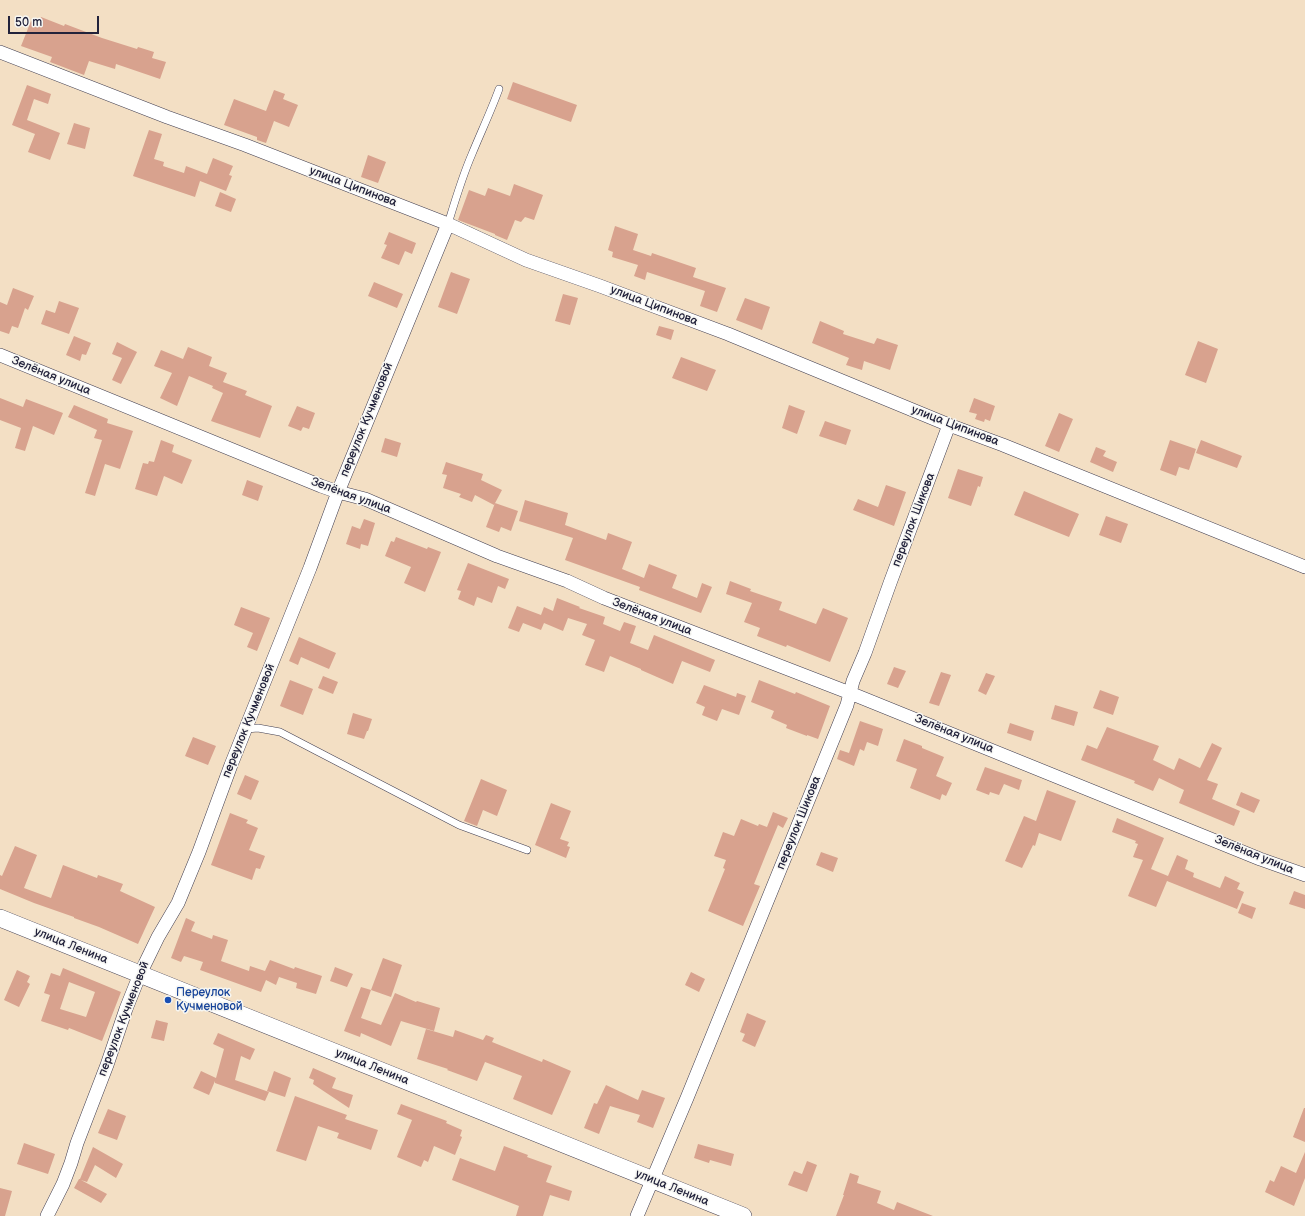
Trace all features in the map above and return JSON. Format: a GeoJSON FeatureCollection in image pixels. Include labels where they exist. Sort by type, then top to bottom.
{"type":"FeatureCollection","features":[{"type":"Feature","properties":{"kind":"street","name":"улица Ципинова"},"geometry":{"type":"LineString","coordinates":[[0,52],[448,224],[526,260],[728,334],[949,425],[1003,445],[1305,567]]}},
{"type":"Feature","properties":{"kind":"street","name":"переулок Кучменовой"},"geometry":{"type":"LineString","coordinates":[[47,1216],[63,1184],[140,974],[158,936],[178,903],[202,845],[338,492],[448,224]]}},
{"type":"Feature","properties":{"kind":"street","name":"Зелёная улица"},"geometry":{"type":"LineString","coordinates":[[0,355],[338,492],[365,499],[497,556],[567,581],[604,598],[850,693],[1260,859],[1305,875]]}},
{"type":"Feature","properties":{"kind":"street","name":"переулок Шикова"},"geometry":{"type":"LineString","coordinates":[[637,1216],[687,1098],[841,718],[949,425]]}},
{"type":"Feature","properties":{"kind":"street","name":"улица Ленина"},"geometry":{"type":"LineString","coordinates":[[0,918],[743,1216]]}},
{"type":"Feature","properties":{"kind":"lane"},"geometry":{"type":"LineString","coordinates":[[448,224],[454,201],[471,155],[488,120],[499,89]]}},
{"type":"Feature","properties":{"kind":"lane"},"geometry":{"type":"LineString","coordinates":[[246,729],[258,728],[280,732],[459,824],[527,850]]}},
{"type":"Feature","properties":{"kind":"building"},"geometry":{"type":"Polygon","coordinates":[[[41,17],[64,26],[65,24],[137,49],[138,47],[154,52],[152,58],[166,62],[160,79],[116,64],[115,69],[89,61],[84,75],[50,62],[52,57],[21,46],[31,21],[38,24],[41,17]]]}},
{"type":"Feature","properties":{"kind":"building"},"geometry":{"type":"Polygon","coordinates":[[[513,82],[577,105],[571,122],[507,99],[513,82]]]}},
{"type":"Feature","properties":{"kind":"building"},"geometry":{"type":"Polygon","coordinates":[[[27,85],[51,94],[48,104],[34,99],[27,120],[60,133],[50,160],[28,152],[35,134],[12,125],[27,85]]]}},
{"type":"Feature","properties":{"kind":"building"},"geometry":{"type":"Polygon","coordinates":[[[274,90],[285,94],[283,99],[298,105],[289,127],[274,121],[266,143],[257,140],[257,137],[224,125],[234,99],[266,111],[274,90]]]}},
{"type":"Feature","properties":{"kind":"building"},"geometry":{"type":"Polygon","coordinates":[[[74,123],[90,128],[85,149],[67,144],[74,123]]]}},
{"type":"Feature","properties":{"kind":"building"},"geometry":{"type":"Polygon","coordinates":[[[149,130],[162,134],[154,159],[164,162],[163,166],[184,173],[186,166],[207,174],[213,158],[233,166],[229,175],[232,176],[226,191],[200,181],[195,197],[133,176],[149,130]]]}},
{"type":"Feature","properties":{"kind":"building"},"geometry":{"type":"Polygon","coordinates":[[[368,155],[386,162],[378,183],[361,177],[368,155]]]}},
{"type":"Feature","properties":{"kind":"building"},"geometry":{"type":"Polygon","coordinates":[[[514,184],[543,195],[534,220],[525,217],[521,222],[515,220],[507,240],[458,220],[469,190],[485,196],[488,188],[510,196],[514,184]]]}},
{"type":"Feature","properties":{"kind":"building"},"geometry":{"type":"Polygon","coordinates":[[[220,192],[236,199],[231,212],[215,206],[220,192]]]}},
{"type":"Feature","properties":{"kind":"building"},"geometry":{"type":"Polygon","coordinates":[[[615,226],[638,234],[633,250],[651,256],[652,253],[696,268],[693,277],[726,288],[717,312],[700,306],[705,291],[647,272],[645,280],[634,276],[638,265],[612,257],[613,252],[608,250],[615,226]]]}},
{"type":"Feature","properties":{"kind":"building"},"geometry":{"type":"Polygon","coordinates":[[[389,232],[416,243],[412,254],[405,251],[399,265],[381,258],[387,245],[384,244],[389,232]]]}},
{"type":"Feature","properties":{"kind":"building"},"geometry":{"type":"Polygon","coordinates":[[[451,272],[470,279],[457,314],[438,307],[451,272]]]}},
{"type":"Feature","properties":{"kind":"building"},"geometry":{"type":"Polygon","coordinates":[[[374,282],[403,294],[397,308],[368,296],[374,282]]]}},
{"type":"Feature","properties":{"kind":"building"},"geometry":{"type":"Polygon","coordinates":[[[13,288],[34,296],[28,310],[25,308],[18,328],[12,326],[9,334],[0,331],[0,302],[7,305],[13,288]]]}},
{"type":"Feature","properties":{"kind":"building"},"geometry":{"type":"Polygon","coordinates":[[[563,294],[578,298],[570,325],[555,321],[563,294]]]}},
{"type":"Feature","properties":{"kind":"building"},"geometry":{"type":"Polygon","coordinates":[[[745,298],[770,307],[762,330],[736,320],[745,298]]]}},
{"type":"Feature","properties":{"kind":"building"},"geometry":{"type":"Polygon","coordinates":[[[59,301],[79,308],[69,334],[41,324],[46,310],[55,313],[59,301]]]}},
{"type":"Feature","properties":{"kind":"building"},"geometry":{"type":"Polygon","coordinates":[[[820,321],[844,331],[843,334],[874,344],[877,338],[898,345],[890,370],[864,361],[862,370],[846,365],[849,358],[812,343],[820,321]]]}},
{"type":"Feature","properties":{"kind":"building"},"geometry":{"type":"Polygon","coordinates":[[[659,326],[674,330],[671,340],[656,335],[659,326]]]}},
{"type":"Feature","properties":{"kind":"building"},"geometry":{"type":"Polygon","coordinates":[[[74,336],[91,343],[86,355],[82,354],[80,361],[66,355],[74,336]]]}},
{"type":"Feature","properties":{"kind":"building"},"geometry":{"type":"Polygon","coordinates":[[[1198,341],[1218,349],[1206,383],[1185,375],[1198,341]]]}},
{"type":"Feature","properties":{"kind":"building"},"geometry":{"type":"Polygon","coordinates":[[[117,342],[137,352],[121,384],[112,380],[122,358],[112,354],[117,342]]]}},
{"type":"Feature","properties":{"kind":"building"},"geometry":{"type":"Polygon","coordinates":[[[188,347],[212,357],[209,366],[227,373],[223,382],[247,391],[245,395],[272,406],[260,438],[211,421],[223,393],[212,388],[213,386],[189,376],[177,406],[160,398],[172,373],[154,366],[161,350],[183,359],[188,347]]]}},
{"type":"Feature","properties":{"kind":"building"},"geometry":{"type":"Polygon","coordinates":[[[681,357],[716,370],[707,391],[672,378],[681,357]]]}},
{"type":"Feature","properties":{"kind":"building"},"geometry":{"type":"Polygon","coordinates":[[[0,398],[23,407],[26,399],[63,413],[54,435],[33,426],[25,451],[15,448],[21,428],[0,420],[0,398]]]}},
{"type":"Feature","properties":{"kind":"building"},"geometry":{"type":"Polygon","coordinates":[[[974,398],[995,406],[990,421],[985,419],[984,422],[975,419],[977,414],[969,412],[974,398]]]}},
{"type":"Feature","properties":{"kind":"building"},"geometry":{"type":"Polygon","coordinates":[[[74,405],[108,419],[107,423],[133,431],[120,469],[105,464],[95,496],[85,493],[102,440],[94,438],[97,430],[68,417],[74,405]]]}},
{"type":"Feature","properties":{"kind":"building"},"geometry":{"type":"Polygon","coordinates":[[[789,405],[805,411],[797,434],[782,428],[789,405]]]}},
{"type":"Feature","properties":{"kind":"building"},"geometry":{"type":"Polygon","coordinates":[[[297,406],[315,413],[309,429],[303,427],[301,431],[288,426],[297,406]]]}},
{"type":"Feature","properties":{"kind":"building"},"geometry":{"type":"Polygon","coordinates":[[[1059,413],[1073,419],[1059,452],[1045,446],[1059,413]]]}},
{"type":"Feature","properties":{"kind":"building"},"geometry":{"type":"Polygon","coordinates":[[[825,421],[851,430],[846,445],[819,436],[825,421]]]}},
{"type":"Feature","properties":{"kind":"building"},"geometry":{"type":"Polygon","coordinates":[[[385,438],[401,443],[397,457],[381,452],[385,438]]]}},
{"type":"Feature","properties":{"kind":"building"},"geometry":{"type":"Polygon","coordinates":[[[161,440],[174,445],[172,452],[192,460],[182,484],[164,476],[157,496],[135,489],[143,463],[148,464],[149,461],[154,462],[161,440]]]}},
{"type":"Feature","properties":{"kind":"building"},"geometry":{"type":"Polygon","coordinates":[[[1170,440],[1196,449],[1189,470],[1179,467],[1176,476],[1160,470],[1170,440]]]}},
{"type":"Feature","properties":{"kind":"building"},"geometry":{"type":"Polygon","coordinates":[[[1201,440],[1242,456],[1237,468],[1196,453],[1201,440]]]}},
{"type":"Feature","properties":{"kind":"building"},"geometry":{"type":"Polygon","coordinates":[[[1096,447],[1106,451],[1103,456],[1117,462],[1113,472],[1090,462],[1096,447]]]}},
{"type":"Feature","properties":{"kind":"building"},"geometry":{"type":"Polygon","coordinates":[[[446,462],[483,474],[481,480],[502,490],[494,505],[475,495],[472,502],[459,497],[461,494],[443,488],[447,475],[442,474],[446,462]]]}},
{"type":"Feature","properties":{"kind":"building"},"geometry":{"type":"Polygon","coordinates":[[[958,469],[983,477],[971,506],[948,498],[958,469]]]}},
{"type":"Feature","properties":{"kind":"building"},"geometry":{"type":"Polygon","coordinates":[[[247,480],[263,486],[258,501],[242,495],[247,480]]]}},
{"type":"Feature","properties":{"kind":"building"},"geometry":{"type":"Polygon","coordinates":[[[886,485],[906,492],[894,526],[853,510],[858,499],[878,507],[886,485]]]}},
{"type":"Feature","properties":{"kind":"building"},"geometry":{"type":"Polygon","coordinates":[[[1024,491],[1079,514],[1069,537],[1014,515],[1024,491]]]}},
{"type":"Feature","properties":{"kind":"building"},"geometry":{"type":"Polygon","coordinates":[[[525,500],[568,513],[565,525],[606,540],[608,533],[632,542],[622,569],[644,578],[649,564],[677,575],[672,588],[697,598],[702,583],[712,587],[701,613],[639,590],[640,587],[565,560],[573,538],[519,521],[525,500]]]}},
{"type":"Feature","properties":{"kind":"building"},"geometry":{"type":"Polygon","coordinates":[[[495,503],[518,511],[511,531],[501,527],[499,532],[486,527],[495,503]]]}},
{"type":"Feature","properties":{"kind":"building"},"geometry":{"type":"Polygon","coordinates":[[[1106,516],[1128,524],[1121,543],[1099,535],[1106,516]]]}},
{"type":"Feature","properties":{"kind":"building"},"geometry":{"type":"Polygon","coordinates":[[[364,519],[375,523],[368,546],[361,544],[360,549],[346,544],[352,526],[360,529],[364,519]]]}},
{"type":"Feature","properties":{"kind":"building"},"geometry":{"type":"Polygon","coordinates":[[[396,537],[427,549],[428,547],[441,552],[425,592],[404,583],[411,567],[385,556],[391,541],[394,542],[396,537]]]}},
{"type":"Feature","properties":{"kind":"building"},"geometry":{"type":"Polygon","coordinates":[[[468,563],[509,579],[505,589],[498,586],[492,603],[477,597],[474,606],[458,599],[461,591],[457,590],[468,563]]]}},
{"type":"Feature","properties":{"kind":"building"},"geometry":{"type":"Polygon","coordinates":[[[730,581],[751,589],[750,591],[782,602],[779,610],[816,624],[823,608],[848,618],[830,662],[787,645],[786,647],[757,636],[760,628],[744,622],[752,603],[726,594],[730,581]]]}},
{"type":"Feature","properties":{"kind":"building"},"geometry":{"type":"Polygon","coordinates":[[[557,598],[580,607],[579,608],[605,617],[603,624],[620,631],[624,622],[636,626],[630,643],[648,650],[654,635],[715,660],[710,672],[682,661],[673,684],[610,656],[604,672],[585,665],[595,640],[582,635],[587,624],[568,618],[563,631],[544,623],[541,630],[523,623],[519,632],[508,628],[517,606],[541,615],[544,607],[553,611],[557,598]]]}},
{"type":"Feature","properties":{"kind":"building"},"geometry":{"type":"Polygon","coordinates":[[[241,607],[270,618],[257,651],[247,647],[253,633],[234,625],[241,607]]]}},
{"type":"Feature","properties":{"kind":"building"},"geometry":{"type":"Polygon","coordinates":[[[299,637],[336,653],[329,669],[301,657],[298,665],[289,661],[299,637]]]}},
{"type":"Feature","properties":{"kind":"building"},"geometry":{"type":"Polygon","coordinates":[[[894,667],[906,671],[898,688],[887,684],[894,667]]]}},
{"type":"Feature","properties":{"kind":"building"},"geometry":{"type":"Polygon","coordinates":[[[941,672],[951,675],[939,706],[929,703],[941,672]]]}},
{"type":"Feature","properties":{"kind":"building"},"geometry":{"type":"Polygon","coordinates":[[[986,673],[995,676],[986,695],[978,691],[986,673]]]}},
{"type":"Feature","properties":{"kind":"building"},"geometry":{"type":"Polygon","coordinates":[[[323,676],[338,682],[333,694],[318,688],[323,676]]]}},
{"type":"Feature","properties":{"kind":"building"},"geometry":{"type":"Polygon","coordinates":[[[290,680],[313,689],[303,715],[280,706],[290,680]]]}},
{"type":"Feature","properties":{"kind":"building"},"geometry":{"type":"Polygon","coordinates":[[[759,680],[795,694],[796,692],[830,706],[818,739],[786,728],[787,725],[771,718],[774,711],[751,702],[759,680]]]}},
{"type":"Feature","properties":{"kind":"building"},"geometry":{"type":"Polygon","coordinates":[[[704,685],[736,697],[737,693],[746,696],[739,715],[722,709],[717,721],[702,715],[705,707],[696,703],[704,685]]]}},
{"type":"Feature","properties":{"kind":"building"},"geometry":{"type":"Polygon","coordinates":[[[1100,690],[1119,697],[1113,715],[1093,708],[1100,690]]]}},
{"type":"Feature","properties":{"kind":"building"},"geometry":{"type":"Polygon","coordinates":[[[1055,705],[1078,712],[1074,726],[1051,719],[1055,705]]]}},
{"type":"Feature","properties":{"kind":"building"},"geometry":{"type":"Polygon","coordinates":[[[353,713],[372,719],[364,739],[347,734],[353,713]]]}},
{"type":"Feature","properties":{"kind":"building"},"geometry":{"type":"Polygon","coordinates":[[[860,721],[883,729],[878,746],[867,742],[864,751],[860,749],[854,766],[837,759],[840,750],[849,753],[860,721]]]}},
{"type":"Feature","properties":{"kind":"building"},"geometry":{"type":"Polygon","coordinates":[[[1010,723],[1034,731],[1031,741],[1007,733],[1010,723]]]}},
{"type":"Feature","properties":{"kind":"building"},"geometry":{"type":"Polygon","coordinates":[[[1107,727],[1159,746],[1153,760],[1174,770],[1179,758],[1200,768],[1212,743],[1222,748],[1207,780],[1218,784],[1212,799],[1240,811],[1234,826],[1179,803],[1184,790],[1159,778],[1153,791],[1134,783],[1135,781],[1081,760],[1087,745],[1097,749],[1107,727]]]}},
{"type":"Feature","properties":{"kind":"building"},"geometry":{"type":"Polygon","coordinates":[[[193,737],[216,746],[208,765],[185,756],[193,737]]]}},
{"type":"Feature","properties":{"kind":"building"},"geometry":{"type":"Polygon","coordinates":[[[904,739],[944,757],[936,776],[952,783],[946,796],[942,794],[940,800],[910,788],[917,769],[896,761],[904,739]]]}},
{"type":"Feature","properties":{"kind":"building"},"geometry":{"type":"Polygon","coordinates":[[[985,767],[1022,780],[1019,790],[1004,784],[999,795],[990,792],[989,795],[976,790],[985,767]]]}},
{"type":"Feature","properties":{"kind":"building"},"geometry":{"type":"Polygon","coordinates":[[[245,775],[259,781],[251,800],[237,794],[245,775]]]}},
{"type":"Feature","properties":{"kind":"building"},"geometry":{"type":"Polygon","coordinates":[[[481,779],[507,790],[497,816],[483,810],[477,826],[464,821],[481,779]]]}},
{"type":"Feature","properties":{"kind":"building"},"geometry":{"type":"Polygon","coordinates":[[[1047,790],[1076,801],[1061,841],[1039,833],[1035,846],[1033,845],[1022,868],[1005,861],[1024,816],[1036,821],[1047,790]]]}},
{"type":"Feature","properties":{"kind":"building"},"geometry":{"type":"Polygon","coordinates":[[[1241,792],[1260,800],[1254,813],[1236,805],[1241,792]]]}},
{"type":"Feature","properties":{"kind":"building"},"geometry":{"type":"Polygon","coordinates":[[[551,803],[571,811],[560,839],[569,842],[567,846],[570,847],[566,858],[535,845],[551,803]]]}},
{"type":"Feature","properties":{"kind":"building"},"geometry":{"type":"Polygon","coordinates":[[[773,812],[788,818],[783,828],[778,825],[754,884],[760,886],[743,926],[708,911],[725,869],[723,868],[726,860],[714,856],[723,832],[734,836],[741,819],[758,826],[759,824],[767,827],[773,812]]]}},
{"type":"Feature","properties":{"kind":"building"},"geometry":{"type":"Polygon","coordinates":[[[230,813],[248,820],[246,823],[258,828],[249,850],[265,856],[260,869],[256,868],[252,880],[211,865],[230,813]]]}},
{"type":"Feature","properties":{"kind":"building"},"geometry":{"type":"Polygon","coordinates":[[[1117,818],[1164,838],[1151,869],[1168,876],[1177,855],[1188,860],[1185,869],[1194,873],[1193,877],[1220,888],[1225,876],[1240,883],[1237,889],[1244,892],[1237,909],[1167,881],[1156,907],[1128,896],[1143,860],[1133,857],[1138,844],[1135,843],[1136,841],[1112,832],[1117,818]]]}},
{"type":"Feature","properties":{"kind":"building"},"geometry":{"type":"Polygon","coordinates":[[[15,846],[37,855],[24,888],[51,898],[63,865],[97,878],[98,875],[123,884],[120,891],[155,907],[138,944],[74,917],[0,889],[0,875],[2,876],[15,846]]]}},
{"type":"Feature","properties":{"kind":"building"},"geometry":{"type":"Polygon","coordinates":[[[821,852],[838,858],[833,872],[816,865],[821,852]]]}},
{"type":"Feature","properties":{"kind":"building"},"geometry":{"type":"Polygon","coordinates":[[[1294,891],[1305,895],[1305,909],[1289,904],[1294,891]]]}},
{"type":"Feature","properties":{"kind":"building"},"geometry":{"type":"Polygon","coordinates":[[[1242,903],[1256,908],[1252,919],[1238,913],[1242,903]]]}},
{"type":"Feature","properties":{"kind":"building"},"geometry":{"type":"Polygon","coordinates":[[[186,918],[195,922],[191,931],[212,939],[213,935],[228,940],[221,961],[249,971],[250,966],[265,971],[270,960],[294,969],[295,967],[322,976],[316,994],[296,988],[297,983],[279,977],[276,985],[266,980],[261,992],[200,970],[203,962],[184,956],[181,962],[171,958],[186,918]]]}},
{"type":"Feature","properties":{"kind":"building"},"geometry":{"type":"Polygon","coordinates":[[[383,958],[402,965],[391,997],[371,990],[383,958]]]}},
{"type":"Feature","properties":{"kind":"building"},"geometry":{"type":"Polygon","coordinates":[[[335,967],[353,974],[347,987],[330,981],[335,967]]]}},
{"type":"Feature","properties":{"kind":"building"},"geometry":{"type":"Polygon","coordinates":[[[63,968],[121,992],[102,1041],[69,1028],[68,1030],[41,1021],[50,995],[44,993],[51,973],[60,976],[63,968]],[[69,982],[60,1009],[86,1017],[95,992],[69,982]]]}},
{"type":"Feature","properties":{"kind":"building"},"geometry":{"type":"Polygon","coordinates":[[[17,970],[30,976],[27,982],[30,984],[19,1007],[4,1000],[17,970]]]}},
{"type":"Feature","properties":{"kind":"building"},"geometry":{"type":"Polygon","coordinates":[[[691,972],[705,979],[699,992],[685,985],[691,972]]]}},
{"type":"Feature","properties":{"kind":"building"},"geometry":{"type":"Polygon","coordinates":[[[361,987],[371,990],[361,1018],[381,1025],[395,993],[416,1002],[417,1001],[440,1008],[434,1031],[401,1021],[391,1046],[361,1033],[360,1037],[344,1031],[361,987]]]}},
{"type":"Feature","properties":{"kind":"building"},"geometry":{"type":"Polygon","coordinates":[[[747,1013],[766,1021],[755,1047],[742,1041],[745,1034],[740,1032],[747,1013]]]}},
{"type":"Feature","properties":{"kind":"building"},"geometry":{"type":"Polygon","coordinates":[[[156,1020],[168,1023],[164,1041],[151,1038],[156,1020]]]}},
{"type":"Feature","properties":{"kind":"building"},"geometry":{"type":"Polygon","coordinates":[[[426,1029],[453,1037],[455,1030],[483,1040],[486,1035],[494,1038],[492,1042],[542,1062],[543,1059],[571,1071],[552,1115],[513,1099],[522,1076],[485,1062],[477,1081],[447,1070],[448,1069],[417,1059],[426,1029]]]}},
{"type":"Feature","properties":{"kind":"building"},"geometry":{"type":"Polygon","coordinates":[[[218,1033],[255,1049],[250,1060],[241,1056],[235,1080],[269,1092],[265,1101],[215,1083],[215,1081],[209,1095],[193,1088],[201,1071],[216,1078],[224,1049],[213,1044],[218,1033]]]}},
{"type":"Feature","properties":{"kind":"building"},"geometry":{"type":"Polygon","coordinates":[[[313,1068],[336,1078],[332,1088],[353,1095],[349,1108],[313,1084],[314,1080],[309,1078],[313,1068]]]}},
{"type":"Feature","properties":{"kind":"building"},"geometry":{"type":"Polygon","coordinates":[[[274,1071],[291,1078],[285,1097],[267,1091],[274,1071]]]}},
{"type":"Feature","properties":{"kind":"building"},"geometry":{"type":"Polygon","coordinates":[[[606,1085],[638,1100],[642,1090],[665,1098],[653,1128],[637,1122],[640,1115],[610,1106],[599,1134],[584,1128],[594,1103],[597,1104],[606,1085]]]}},
{"type":"Feature","properties":{"kind":"building"},"geometry":{"type":"Polygon","coordinates":[[[295,1096],[347,1115],[345,1119],[378,1130],[371,1150],[337,1138],[339,1133],[318,1126],[306,1161],[276,1151],[295,1096]]]}},
{"type":"Feature","properties":{"kind":"building"},"geometry":{"type":"Polygon","coordinates":[[[401,1104],[447,1121],[446,1123],[462,1130],[460,1136],[462,1137],[455,1155],[434,1146],[428,1162],[424,1160],[421,1167],[397,1157],[412,1120],[397,1114],[401,1104]]]}},
{"type":"Feature","properties":{"kind":"building"},"geometry":{"type":"Polygon","coordinates":[[[1305,1108],[1305,1142],[1293,1137],[1305,1108]]]}},
{"type":"Feature","properties":{"kind":"building"},"geometry":{"type":"Polygon","coordinates":[[[108,1109],[126,1116],[117,1140],[98,1133],[108,1109]]]}},
{"type":"Feature","properties":{"kind":"building"},"geometry":{"type":"Polygon","coordinates":[[[24,1143],[55,1154],[48,1174],[17,1164],[24,1143]]]}},
{"type":"Feature","properties":{"kind":"building"},"geometry":{"type":"Polygon","coordinates":[[[698,1144],[734,1154],[731,1166],[710,1160],[709,1163],[694,1158],[698,1144]]]}},
{"type":"Feature","properties":{"kind":"building"},"geometry":{"type":"Polygon","coordinates":[[[504,1146],[528,1155],[527,1157],[552,1166],[546,1182],[572,1191],[569,1201],[550,1195],[543,1216],[516,1216],[519,1206],[452,1180],[460,1158],[495,1171],[504,1146]]]}},
{"type":"Feature","properties":{"kind":"building"},"geometry":{"type":"Polygon","coordinates":[[[93,1147],[123,1164],[116,1178],[95,1165],[87,1182],[81,1180],[107,1194],[101,1203],[74,1188],[80,1179],[93,1147]]]}},
{"type":"Feature","properties":{"kind":"building"},"geometry":{"type":"Polygon","coordinates":[[[1305,1152],[1305,1178],[1294,1206],[1265,1192],[1270,1180],[1274,1182],[1281,1166],[1296,1173],[1305,1152]]]}},
{"type":"Feature","properties":{"kind":"building"},"geometry":{"type":"Polygon","coordinates":[[[807,1161],[817,1165],[807,1192],[788,1185],[794,1171],[802,1174],[807,1161]]]}},
{"type":"Feature","properties":{"kind":"building"},"geometry":{"type":"Polygon","coordinates":[[[850,1173],[859,1176],[857,1183],[881,1191],[877,1203],[894,1210],[897,1202],[933,1216],[836,1216],[850,1173]]]}},
{"type":"Feature","properties":{"kind":"building"},"geometry":{"type":"Polygon","coordinates":[[[0,1188],[12,1191],[5,1216],[0,1216],[0,1188]]]}},
{"type":"Feature","properties":{"kind":"place","name":"Переулок Кучменовой"},"geometry":{"type":"Point","coordinates":[168,1000]}}]}
